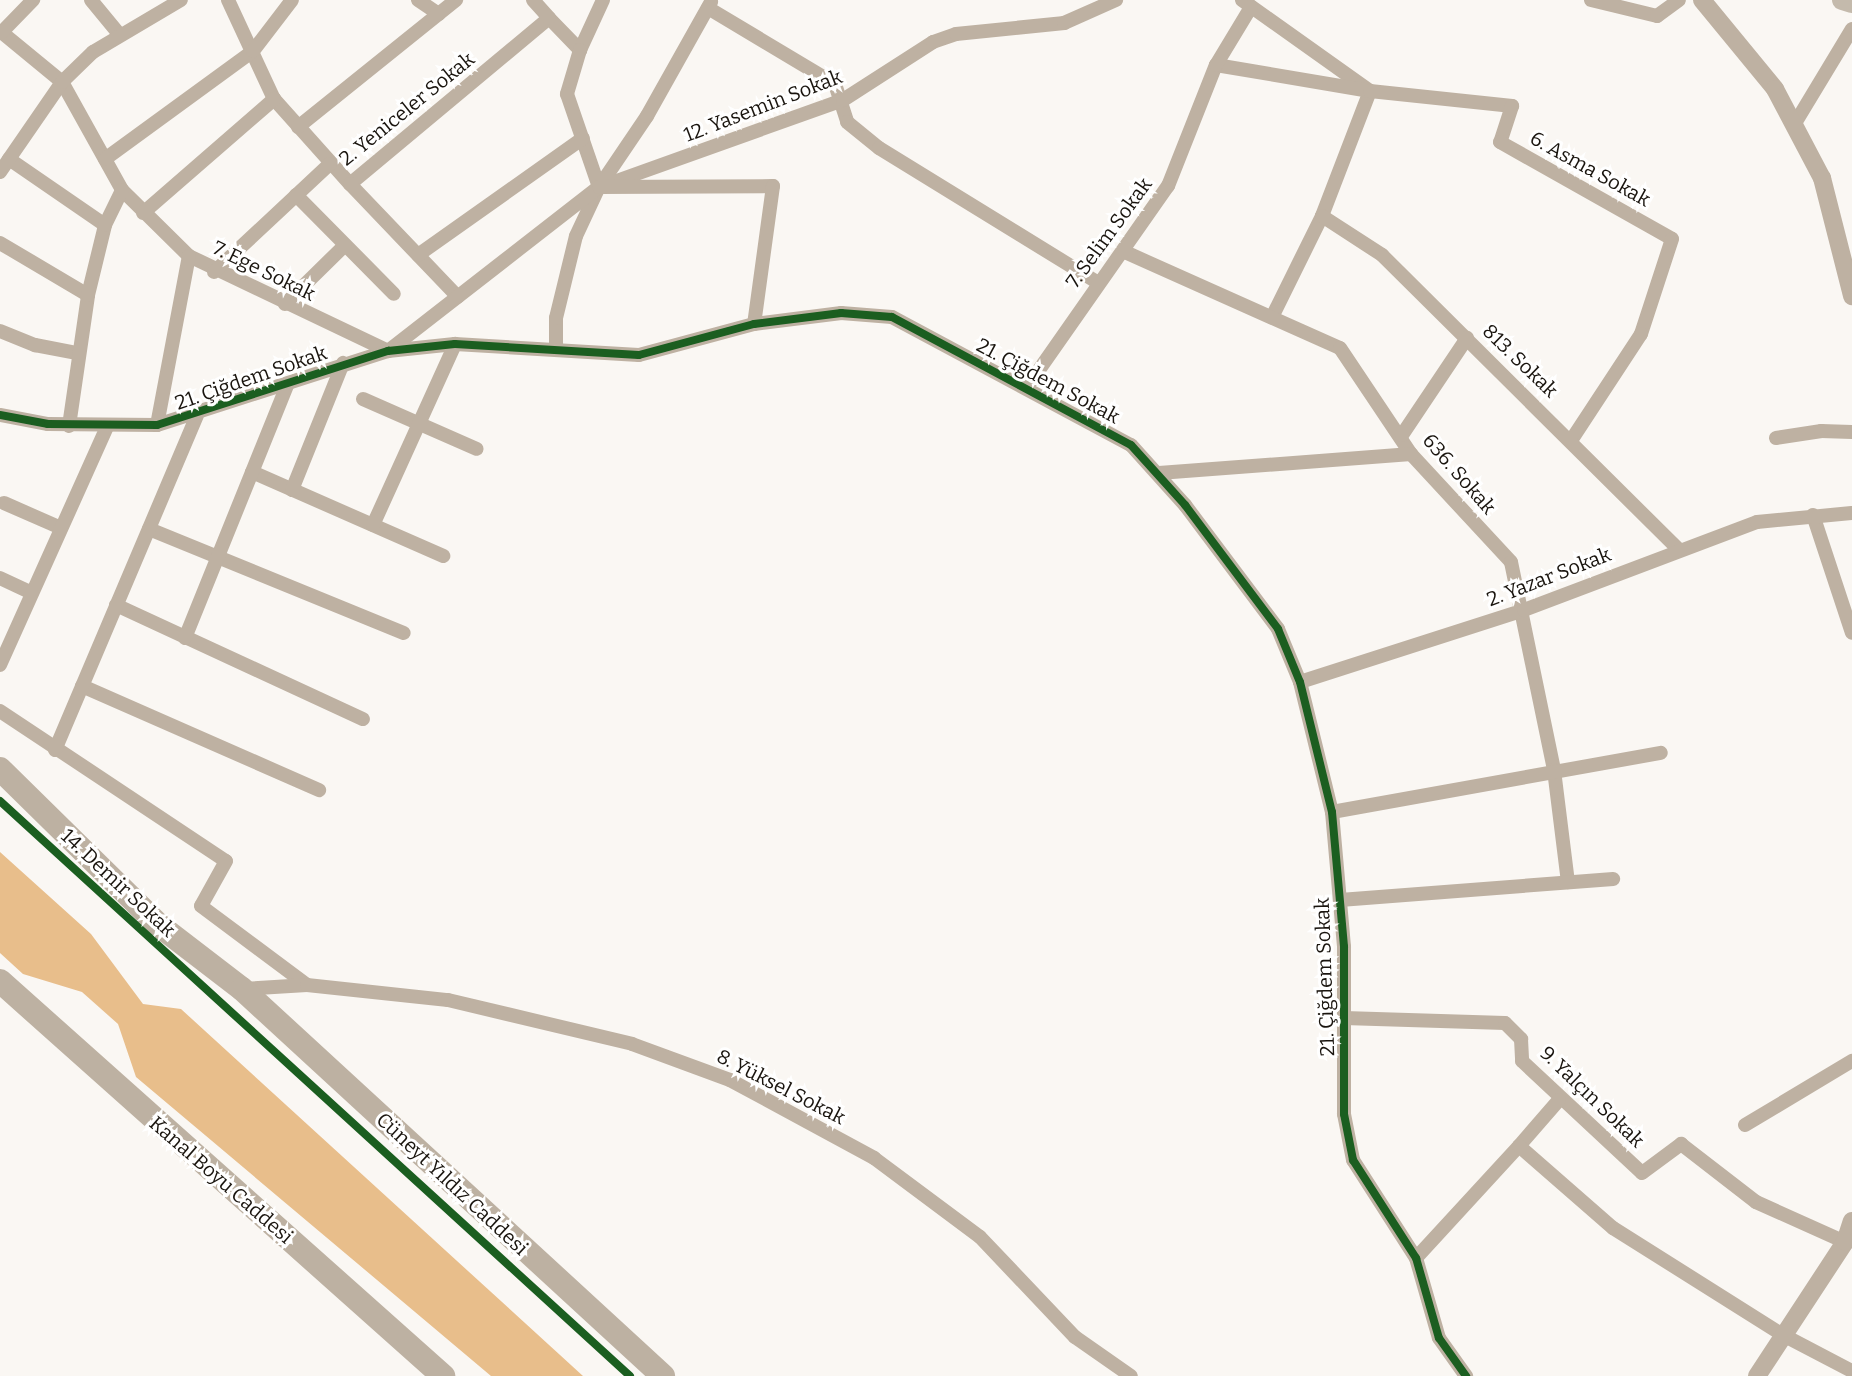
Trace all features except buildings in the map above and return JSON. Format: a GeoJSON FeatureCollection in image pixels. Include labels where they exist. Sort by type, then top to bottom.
{"type":"FeatureCollection","features":[{"type":"Feature","properties":{"kind":"main road"},"geometry":{"type":"LineString","coordinates":[[1842,0],[1852,3]]}},
{"type":"Feature","properties":{"kind":"main road","name":"14. Demir Sokak"},"geometry":{"type":"LineString","coordinates":[[0,769],[160,926],[242,989]]}},
{"type":"Feature","properties":{"kind":"main road","name":"Kanal Boyu Caddesi"},"geometry":{"type":"LineString","coordinates":[[0,981],[443,1376]]}},
{"type":"Feature","properties":{"kind":"main road","name":"Cüneyt Yıldız Caddesi"},"geometry":{"type":"LineString","coordinates":[[242,989],[663,1376]]}},
{"type":"Feature","properties":{"kind":"street"},"geometry":{"type":"LineString","coordinates":[[33,0],[1,31],[62,82]]}},
{"type":"Feature","properties":{"kind":"street"},"geometry":{"type":"LineString","coordinates":[[91,0],[119,34]]}},
{"type":"Feature","properties":{"kind":"street"},"geometry":{"type":"LineString","coordinates":[[105,225],[4,166],[62,82],[119,34],[181,0]]}},
{"type":"Feature","properties":{"kind":"street","name":"2. Yeniceler Sokak"},"geometry":{"type":"LineString","coordinates":[[228,0],[274,99],[350,184],[549,18]]}},
{"type":"Feature","properties":{"kind":"street"},"geometry":{"type":"LineString","coordinates":[[105,159],[253,51],[292,0]]}},
{"type":"Feature","properties":{"kind":"street"},"geometry":{"type":"LineString","coordinates":[[418,0],[439,14]]}},
{"type":"Feature","properties":{"kind":"street"},"geometry":{"type":"LineString","coordinates":[[298,127],[456,0]]}},
{"type":"Feature","properties":{"kind":"street"},"geometry":{"type":"LineString","coordinates":[[533,0],[580,50]]}},
{"type":"Feature","properties":{"kind":"street"},"geometry":{"type":"LineString","coordinates":[[599,187],[567,94],[580,50],[603,0]]}},
{"type":"Feature","properties":{"kind":"street","name":"12. Yasemin Sokak"},"geometry":{"type":"LineString","coordinates":[[599,187],[843,100],[933,42],[956,34],[1064,23],[1116,0]]}},
{"type":"Feature","properties":{"kind":"street"},"geometry":{"type":"LineString","coordinates":[[1591,0],[1657,16],[1679,0]]}},
{"type":"Feature","properties":{"kind":"street"},"geometry":{"type":"LineString","coordinates":[[1702,0],[1775,89],[1822,178],[1852,296]]}},
{"type":"Feature","properties":{"kind":"street"},"geometry":{"type":"LineString","coordinates":[[1246,3],[1370,91],[1322,216],[1272,317]]}},
{"type":"Feature","properties":{"kind":"street","name":"7. Selim Sokak"},"geometry":{"type":"LineString","coordinates":[[1027,387],[1097,282],[1125,252],[1168,186],[1216,65],[1246,3]]}},
{"type":"Feature","properties":{"kind":"street"},"geometry":{"type":"LineString","coordinates":[[556,347],[564,277],[599,187],[647,116],[710,4],[805,61],[835,84],[843,100],[847,122],[879,148],[1097,282]]}},
{"type":"Feature","properties":{"kind":"street"},"geometry":{"type":"LineString","coordinates":[[1794,125],[1852,29]]}},
{"type":"Feature","properties":{"kind":"street","name":"6. Asma Sokak"},"geometry":{"type":"LineString","coordinates":[[1216,65],[1370,91],[1512,106],[1500,142],[1672,239],[1641,334],[1572,439]]}},
{"type":"Feature","properties":{"kind":"street","name":"7. Ege Sokak"},"geometry":{"type":"LineString","coordinates":[[62,82],[122,190],[189,256],[214,272],[388,351]]}},
{"type":"Feature","properties":{"kind":"street"},"geometry":{"type":"LineString","coordinates":[[143,213],[274,99]]}},
{"type":"Feature","properties":{"kind":"street"},"geometry":{"type":"LineString","coordinates":[[418,255],[583,138]]}},
{"type":"Feature","properties":{"kind":"street"},"geometry":{"type":"LineString","coordinates":[[214,272],[330,164]]}},
{"type":"Feature","properties":{"kind":"street"},"geometry":{"type":"LineString","coordinates":[[350,184],[458,297]]}},
{"type":"Feature","properties":{"kind":"street"},"geometry":{"type":"LineString","coordinates":[[388,351],[599,187],[773,186],[754,324]]}},
{"type":"Feature","properties":{"kind":"street"},"geometry":{"type":"LineString","coordinates":[[69,426],[77,353],[88,295],[105,225],[122,190]]}},
{"type":"Feature","properties":{"kind":"street"},"geometry":{"type":"LineString","coordinates":[[296,195],[394,294]]}},
{"type":"Feature","properties":{"kind":"street","name":"813. Sokak"},"geometry":{"type":"LineString","coordinates":[[1322,216],[1382,255],[1572,439],[1678,549]]}},
{"type":"Feature","properties":{"kind":"street"},"geometry":{"type":"LineString","coordinates":[[0,243],[88,295]]}},
{"type":"Feature","properties":{"kind":"street"},"geometry":{"type":"LineString","coordinates":[[285,304],[345,245]]}},
{"type":"Feature","properties":{"kind":"street","name":"636. Sokak"},"geometry":{"type":"LineString","coordinates":[[1125,252],[1340,348],[1402,435],[1411,454],[1511,562],[1524,610],[1554,770],[1568,882]]}},
{"type":"Feature","properties":{"kind":"street"},"geometry":{"type":"LineString","coordinates":[[157,425],[189,256]]}},
{"type":"Feature","properties":{"kind":"street","name":"21. Çiğdem Sokak"},"geometry":{"type":"LineString","coordinates":[[0,415],[69,426],[157,425],[197,416],[343,363],[388,351],[455,344],[556,347],[639,355],[754,324],[841,313],[892,317],[1131,445],[1159,473],[1278,629],[1300,682],[1332,812],[1340,900],[1344,1114],[1353,1160],[1416,1258],[1439,1338],[1466,1376]]}},
{"type":"Feature","properties":{"kind":"street"},"geometry":{"type":"LineString","coordinates":[[0,331],[35,345],[77,353]]}},
{"type":"Feature","properties":{"kind":"street"},"geometry":{"type":"LineString","coordinates":[[1402,435],[1467,338]]}},
{"type":"Feature","properties":{"kind":"street"},"geometry":{"type":"LineString","coordinates":[[373,525],[455,344]]}},
{"type":"Feature","properties":{"kind":"street"},"geometry":{"type":"LineString","coordinates":[[292,490],[343,363]]}},
{"type":"Feature","properties":{"kind":"street"},"geometry":{"type":"LineString","coordinates":[[185,638],[287,385]]}},
{"type":"Feature","properties":{"kind":"street"},"geometry":{"type":"LineString","coordinates":[[363,399],[477,449]]}},
{"type":"Feature","properties":{"kind":"street"},"geometry":{"type":"LineString","coordinates":[[55,750],[197,416]]}},
{"type":"Feature","properties":{"kind":"street"},"geometry":{"type":"LineString","coordinates":[[0,665],[107,427]]}},
{"type":"Feature","properties":{"kind":"street"},"geometry":{"type":"LineString","coordinates":[[1776,438],[1821,431],[1852,432]]}},
{"type":"Feature","properties":{"kind":"street"},"geometry":{"type":"LineString","coordinates":[[1159,473],[1411,454]]}},
{"type":"Feature","properties":{"kind":"street"},"geometry":{"type":"LineString","coordinates":[[252,472],[443,556]]}},
{"type":"Feature","properties":{"kind":"street"},"geometry":{"type":"LineString","coordinates":[[4,503],[61,528]]}},
{"type":"Feature","properties":{"kind":"street","name":"2. Yazar Sokak"},"geometry":{"type":"LineString","coordinates":[[1300,682],[1524,610],[1678,549],[1757,522],[1852,513]]}},
{"type":"Feature","properties":{"kind":"street"},"geometry":{"type":"LineString","coordinates":[[1813,515],[1852,633]]}},
{"type":"Feature","properties":{"kind":"street"},"geometry":{"type":"LineString","coordinates":[[149,529],[404,633]]}},
{"type":"Feature","properties":{"kind":"street"},"geometry":{"type":"LineString","coordinates":[[0,578],[32,593]]}},
{"type":"Feature","properties":{"kind":"street"},"geometry":{"type":"LineString","coordinates":[[116,605],[363,719]]}},
{"type":"Feature","properties":{"kind":"street"},"geometry":{"type":"LineString","coordinates":[[82,686],[319,790]]}},
{"type":"Feature","properties":{"kind":"street"},"geometry":{"type":"LineString","coordinates":[[0,711],[226,861],[201,906],[307,985]]}},
{"type":"Feature","properties":{"kind":"street"},"geometry":{"type":"LineString","coordinates":[[1332,812],[1661,753]]}},
{"type":"Feature","properties":{"kind":"street"},"geometry":{"type":"LineString","coordinates":[[1340,900],[1613,879]]}},
{"type":"Feature","properties":{"kind":"street","name":"8. Yüksel Sokak"},"geometry":{"type":"LineString","coordinates":[[242,989],[307,985],[448,1000],[632,1044],[730,1080],[874,1158],[980,1237],[1075,1337],[1131,1376]]}},
{"type":"Feature","properties":{"kind":"street","name":"9. Yalçın Sokak"},"geometry":{"type":"LineString","coordinates":[[1344,1018],[1505,1023],[1521,1039],[1522,1061],[1559,1100],[1642,1173],[1681,1144],[1756,1202],[1845,1242]]}},
{"type":"Feature","properties":{"kind":"street"},"geometry":{"type":"LineString","coordinates":[[1745,1125],[1852,1061]]}},
{"type":"Feature","properties":{"kind":"street"},"geometry":{"type":"LineString","coordinates":[[1416,1258],[1559,1100]]}},
{"type":"Feature","properties":{"kind":"street"},"geometry":{"type":"LineString","coordinates":[[1519,1146],[1613,1228],[1783,1335],[1852,1371]]}},
{"type":"Feature","properties":{"kind":"street"},"geometry":{"type":"LineString","coordinates":[[1757,1376],[1845,1242],[1852,1221]]}},
{"type":"Feature","properties":{"kind":"shaded area"},"geometry":{"type":"Polygon","coordinates":[[[0,852],[91,934],[143,1004],[181,1009],[583,1376],[491,1376],[136,1077],[118,1024],[82,992],[23,974],[0,953],[0,852]]]}},
{"type":"Feature","properties":{"kind":"cycle path"},"geometry":{"type":"LineString","coordinates":[[0,415],[48,424],[157,425],[388,351],[455,344],[639,355],[754,324],[841,313],[892,317],[1131,445],[1185,505],[1278,629],[1300,682],[1332,812],[1344,947],[1344,1114],[1353,1160],[1416,1258],[1439,1338],[1466,1376]]}},
{"type":"Feature","properties":{"kind":"cycle path"},"geometry":{"type":"LineString","coordinates":[[0,801],[630,1376]]}}]}
